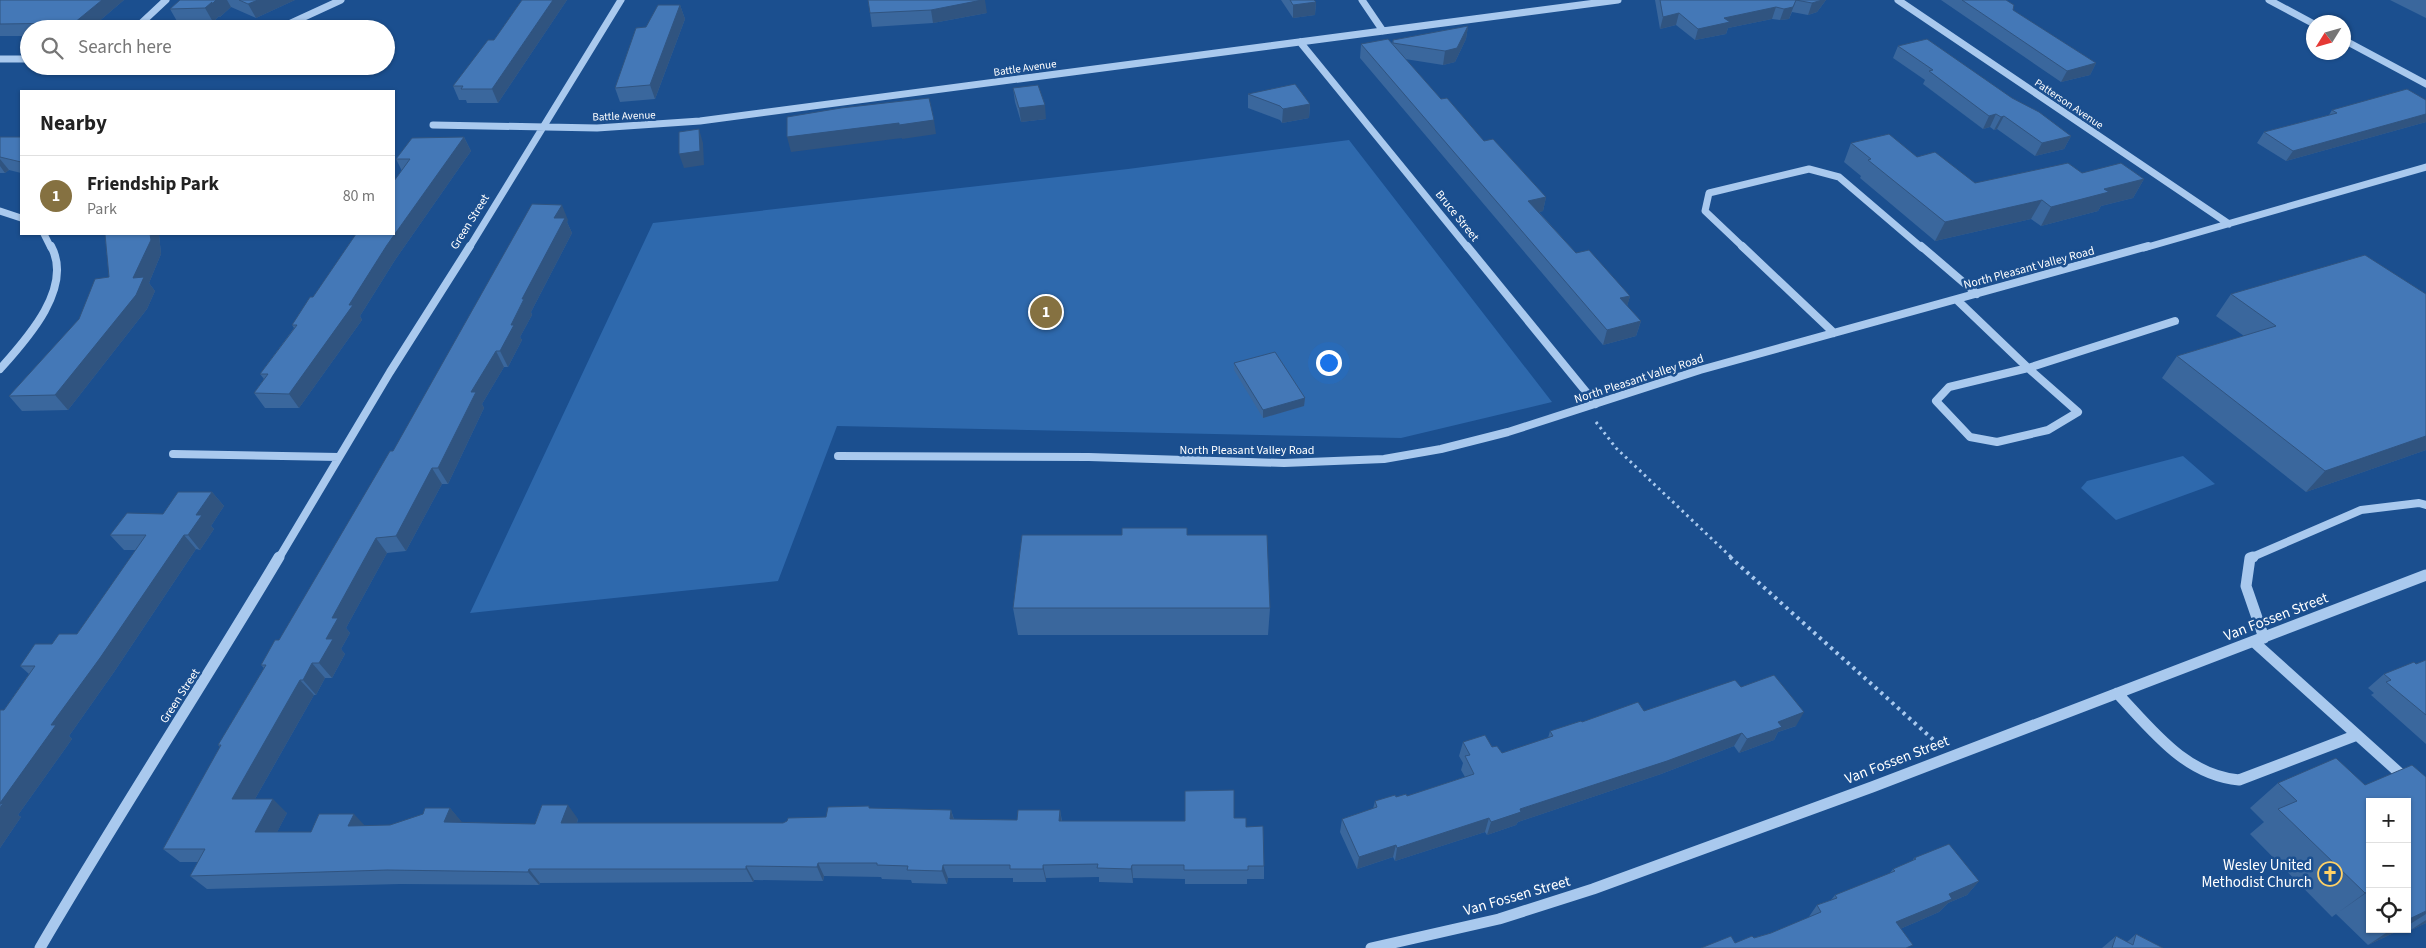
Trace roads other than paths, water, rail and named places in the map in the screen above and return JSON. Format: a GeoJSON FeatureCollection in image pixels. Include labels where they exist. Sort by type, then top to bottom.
{"type":"FeatureCollection","features":[{"type":"Feature","properties":{"kind":"street"},"geometry":{"type":"LineString","coordinates":[[145,20],[166,0]]}},
{"type":"Feature","properties":{"kind":"street"},"geometry":{"type":"LineString","coordinates":[[298,20],[341,0]]}},
{"type":"Feature","properties":{"kind":"street","name":"Green Street"},"geometry":{"type":"LineString","coordinates":[[40,948],[107,834],[209,674],[339,457],[621,0]]}},
{"type":"Feature","properties":{"kind":"street"},"geometry":{"type":"LineString","coordinates":[[1362,0],[1383,31]]}},
{"type":"Feature","properties":{"kind":"street","name":"Battle Avenue"},"geometry":{"type":"LineString","coordinates":[[433,125],[624,127],[706,121],[1618,0]]}},
{"type":"Feature","properties":{"kind":"street","name":"Patterson Avenue"},"geometry":{"type":"LineString","coordinates":[[1898,0],[2229,224]]}},
{"type":"Feature","properties":{"kind":"street"},"geometry":{"type":"LineString","coordinates":[[2269,0],[2306,20]]}},
{"type":"Feature","properties":{"kind":"street","name":"Bruce Street"},"geometry":{"type":"LineString","coordinates":[[1300,42],[1596,404]]}},
{"type":"Feature","properties":{"kind":"street"},"geometry":{"type":"LineString","coordinates":[[2351,44],[2426,84]]}},
{"type":"Feature","properties":{"kind":"street"},"geometry":{"type":"LineString","coordinates":[[0,59],[20,59]]}},
{"type":"Feature","properties":{"kind":"street","name":"North Pleasant Valley Road"},"geometry":{"type":"LineString","coordinates":[[838,456],[1089,457],[1243,464],[1384,458],[1441,449],[1508,432],[1700,370],[2229,224],[2426,167]]}},
{"type":"Feature","properties":{"kind":"street"},"geometry":{"type":"LineString","coordinates":[[1834,333],[1705,210],[1709,193],[1809,169],[1839,177],[1977,294]]}},
{"type":"Feature","properties":{"kind":"street"},"geometry":{"type":"LineString","coordinates":[[0,211],[20,218]]}},
{"type":"Feature","properties":{"kind":"street"},"geometry":{"type":"LineString","coordinates":[[0,369],[38,322],[53,293],[57,261],[51,244],[45,235]]}},
{"type":"Feature","properties":{"kind":"street"},"geometry":{"type":"LineString","coordinates":[[1957,300],[2028,368],[2078,412],[2048,430],[1997,442],[1970,437],[1936,401],[1949,386],[2028,368],[2175,321]]}},
{"type":"Feature","properties":{"kind":"street"},"geometry":{"type":"LineString","coordinates":[[173,454],[339,457]]}},
{"type":"Feature","properties":{"kind":"street"},"geometry":{"type":"LineString","coordinates":[[2412,784],[2357,735],[2259,640],[2246,586],[2250,558],[2362,510],[2419,503],[2426,505]]}},
{"type":"Feature","properties":{"kind":"street","name":"Van Fossen Street"},"geometry":{"type":"LineString","coordinates":[[1371,948],[1499,919],[1593,889],[1872,787],[1951,755],[2259,640],[2426,575]]}},
{"type":"Feature","properties":{"kind":"street"},"geometry":{"type":"LineString","coordinates":[[2117,693],[2178,754],[2211,777],[2228,780],[2239,780],[2357,735]]}},
{"type":"Feature","properties":{"kind":"place","name":"Friendship Park"},"geometry":{"type":"Point","coordinates":[1046,312]}},
{"type":"Feature","properties":{"kind":"place","name":"Wesley United Methodist Church"},"geometry":{"type":"Point","coordinates":[2330,874]}}]}
